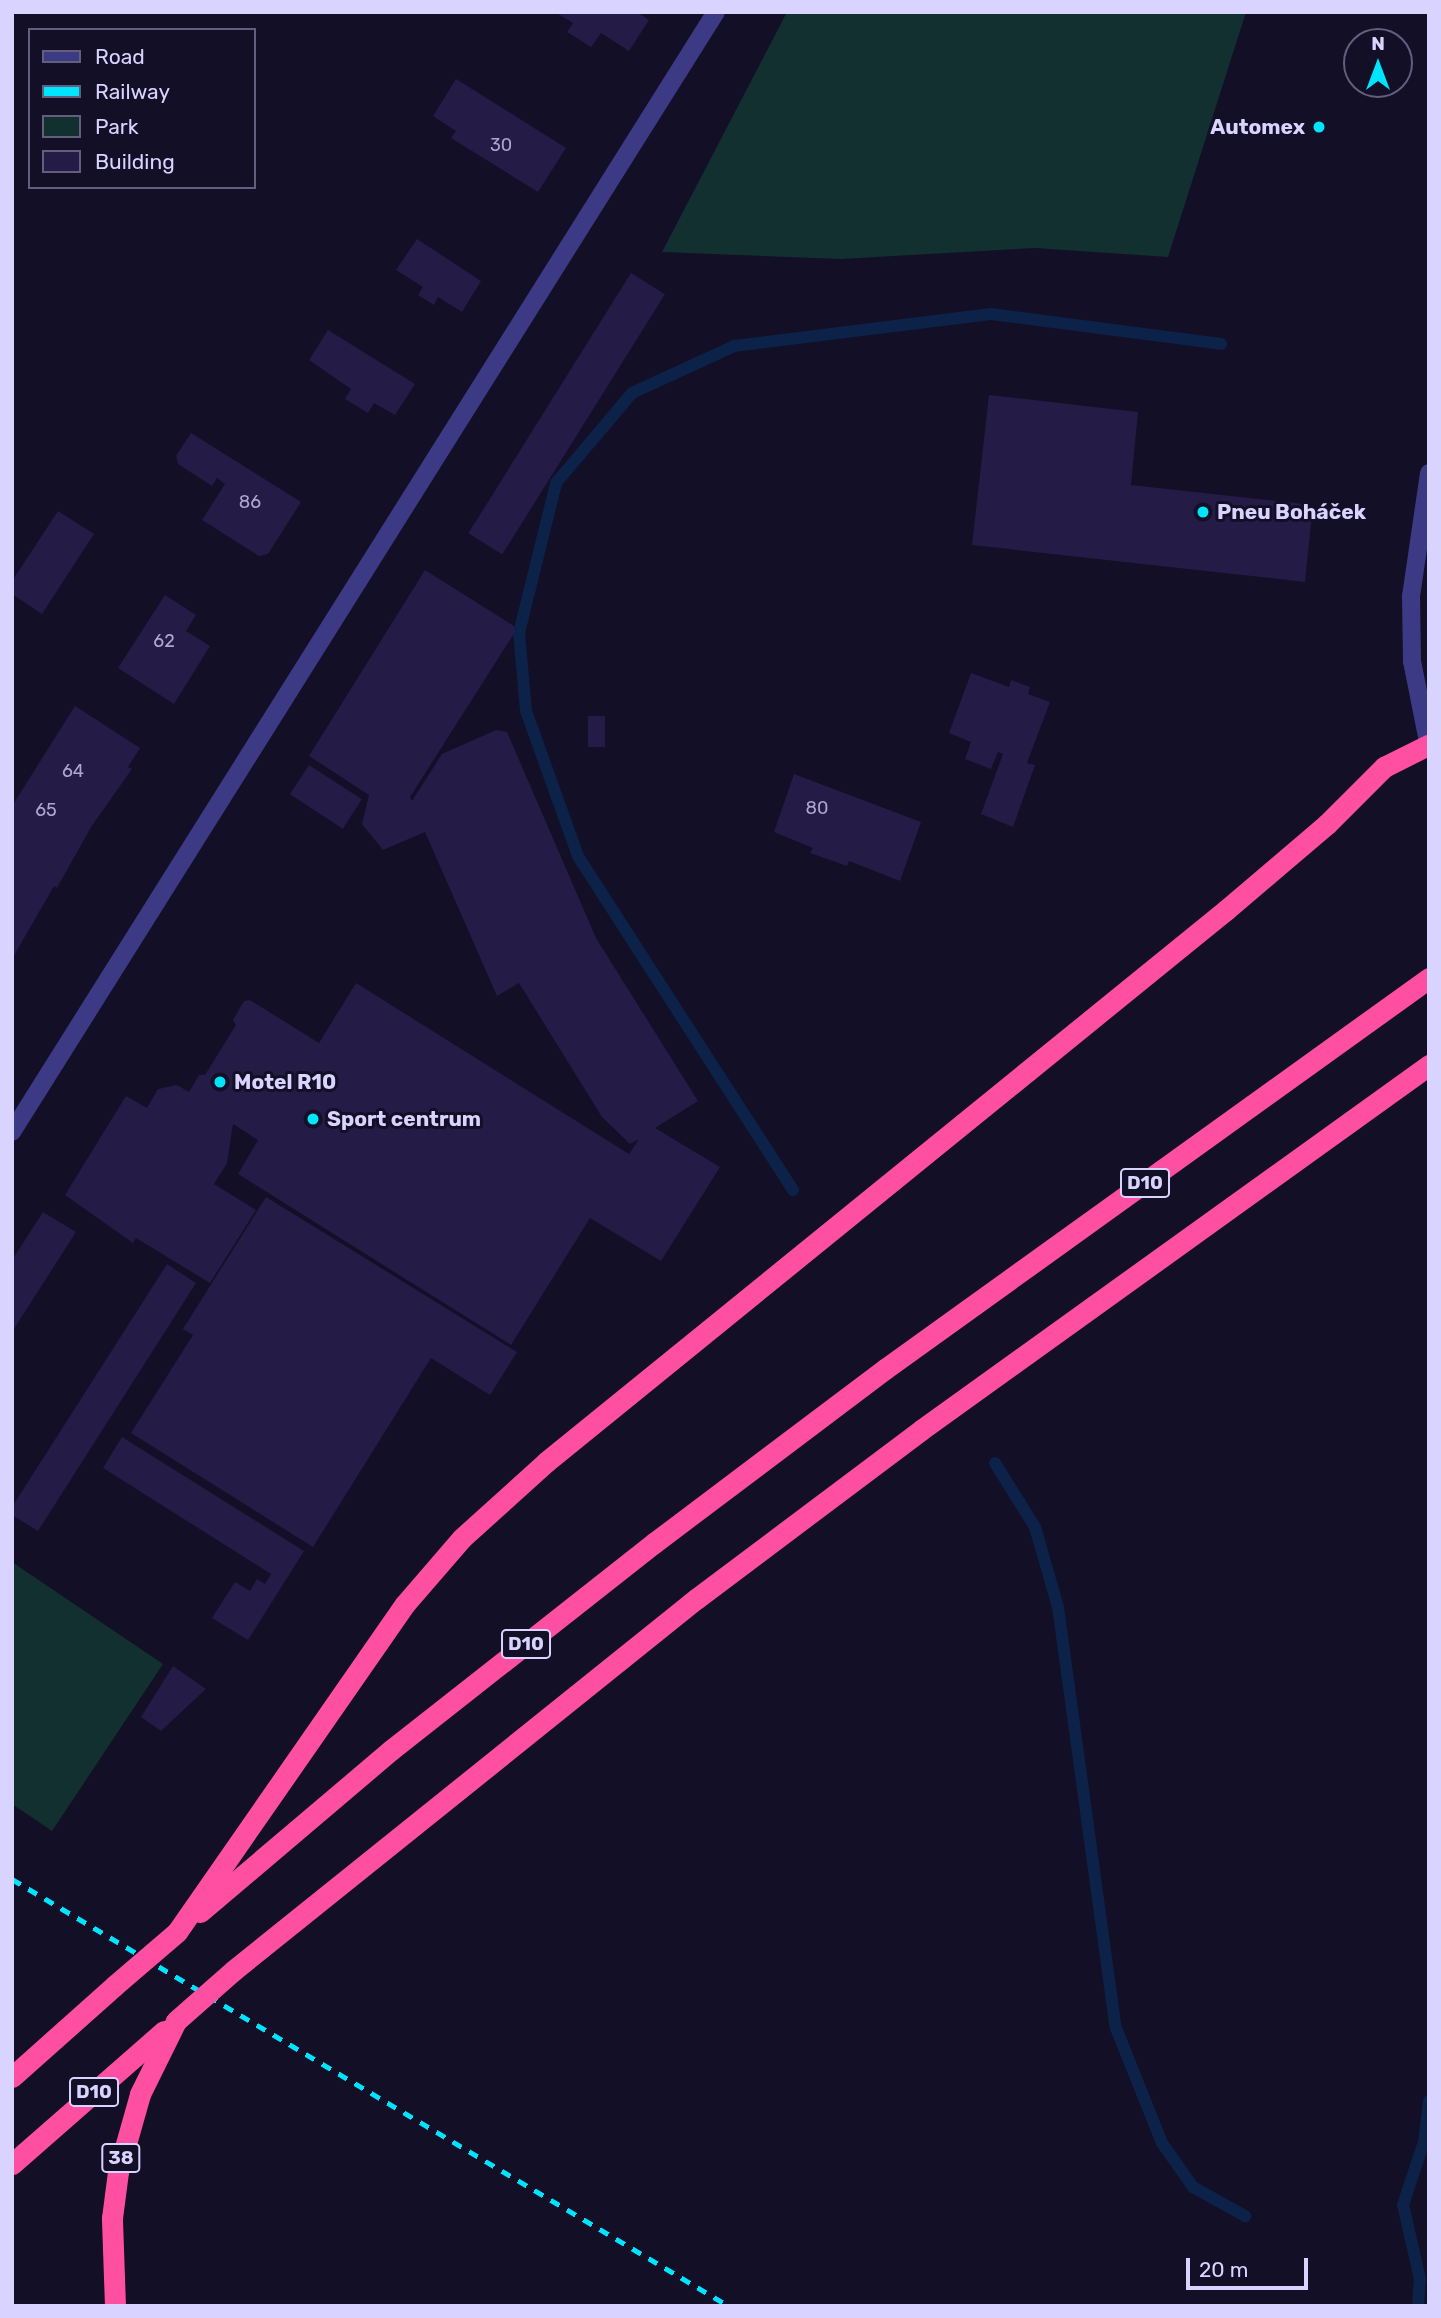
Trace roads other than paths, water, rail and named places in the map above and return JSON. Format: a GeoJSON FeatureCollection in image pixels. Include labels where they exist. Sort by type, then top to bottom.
{"type":"FeatureCollection","features":[{"type":"Feature","properties":{"kind":"highway"},"geometry":{"type":"LineString","coordinates":[[177,1932],[405,1604],[462,1538],[547,1462],[1226,909],[1327,824],[1384,767],[1428,746]]}},
{"type":"Feature","properties":{"kind":"highway","name":"D10"},"geometry":{"type":"LineString","coordinates":[[12,2077],[114,1986],[391,1750],[654,1543],[885,1369],[1429,978]]}},
{"type":"Feature","properties":{"kind":"highway","name":"D10"},"geometry":{"type":"LineString","coordinates":[[12,2164],[234,1970],[695,1599],[921,1430],[1429,1065]]}},
{"type":"Feature","properties":{"kind":"highway","name":"38"},"geometry":{"type":"LineString","coordinates":[[115,2306],[112,2241],[118,2172],[140,2094],[176,2021]]}},
{"type":"Feature","properties":{"kind":"street"},"geometry":{"type":"LineString","coordinates":[[12,1132],[716,12]]}},
{"type":"Feature","properties":{"kind":"street"},"geometry":{"type":"LineString","coordinates":[[1428,746],[1412,661],[1411,596],[1429,472]]}},
{"type":"Feature","properties":{"kind":"waterway"},"geometry":{"type":"LineString","coordinates":[[793,1190],[578,856],[526,711],[519,633],[556,483],[632,393],[734,346],[991,314],[1221,344]]}},
{"type":"Feature","properties":{"kind":"waterway"},"geometry":{"type":"LineString","coordinates":[[995,1463],[1035,1527],[1058,1607],[1116,2028],[1162,2143],[1193,2187],[1245,2216]]}},
{"type":"Feature","properties":{"kind":"waterway"},"geometry":{"type":"LineString","coordinates":[[1418,2306],[1420,2279],[1403,2205],[1424,2142],[1429,2101]]}},
{"type":"Feature","properties":{"kind":"railway"},"geometry":{"type":"LineString","coordinates":[[12,1879],[729,2306]]}},
{"type":"Feature","properties":{"kind":"place","name":"Automex"},"geometry":{"type":"Point","coordinates":[1319,127]}},
{"type":"Feature","properties":{"kind":"place","name":"Pneu Boháček"},"geometry":{"type":"Point","coordinates":[1203,512]}},
{"type":"Feature","properties":{"kind":"place","name":"Motel R10"},"geometry":{"type":"Point","coordinates":[220,1082]}},
{"type":"Feature","properties":{"kind":"place","name":"Sport centrum"},"geometry":{"type":"Point","coordinates":[313,1119]}}]}
